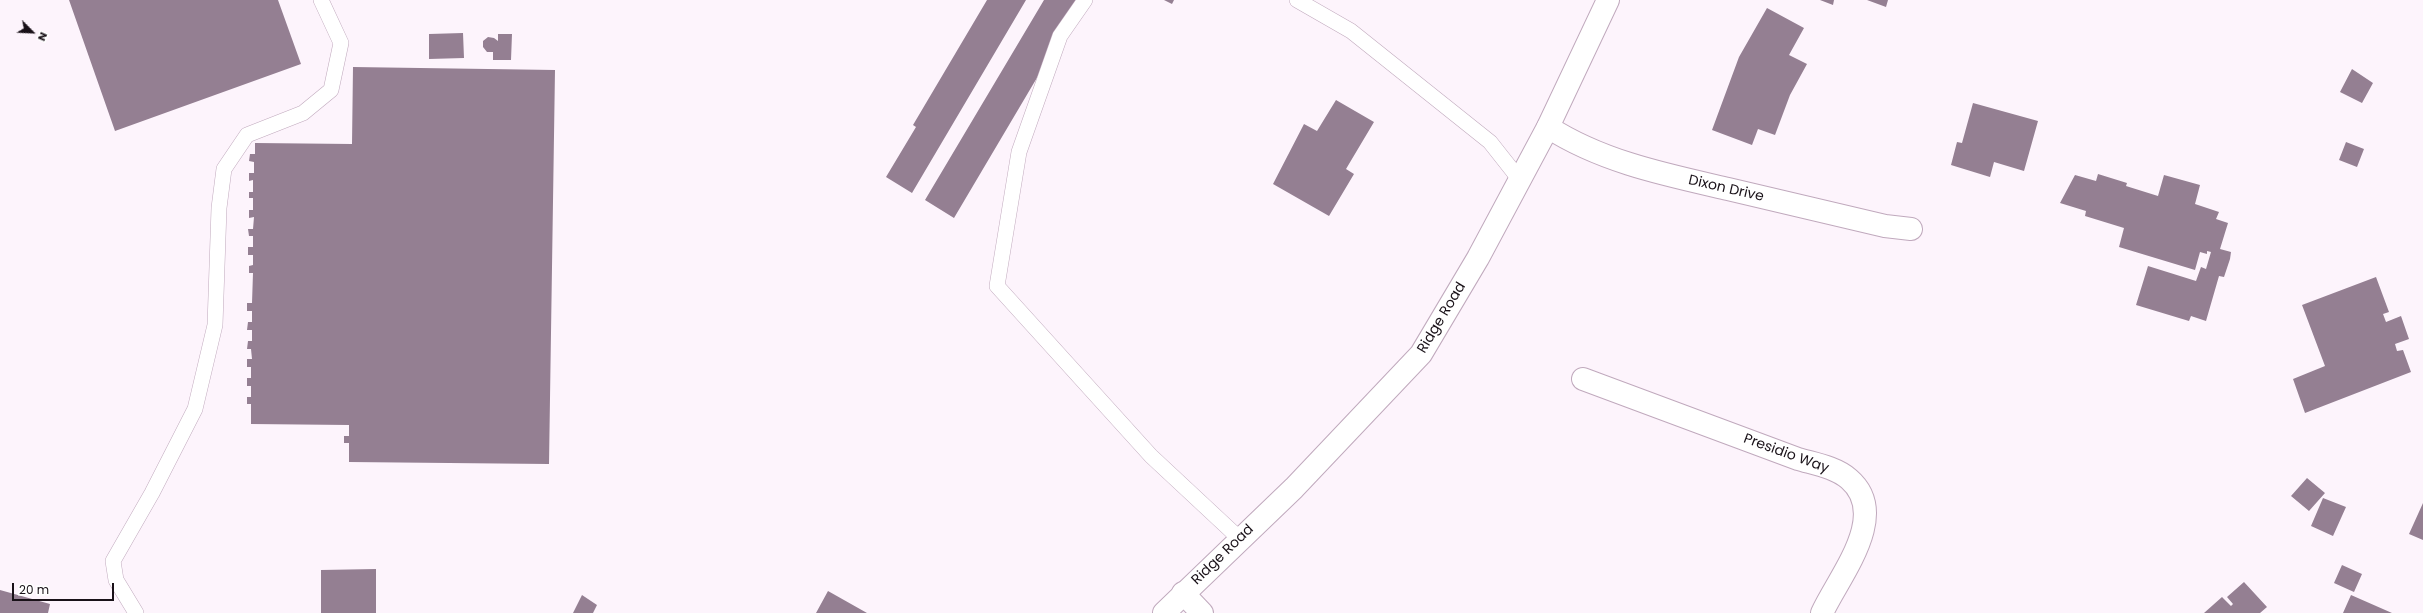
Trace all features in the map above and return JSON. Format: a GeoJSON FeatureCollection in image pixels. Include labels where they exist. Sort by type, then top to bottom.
{"type":"FeatureCollection","features":[{"type":"Feature","properties":{"kind":"street","name":"Ridge Road"},"geometry":{"type":"LineString","coordinates":[[1164,613],[1294,488],[1421,354],[1478,258],[1548,127],[1608,0]]}},
{"type":"Feature","properties":{"kind":"street","name":"Dixon Drive"},"geometry":{"type":"LineString","coordinates":[[1548,127],[1567,139],[1627,164],[1669,176],[1885,226],[1911,229]]}},
{"type":"Feature","properties":{"kind":"street","name":"Presidio Way"},"geometry":{"type":"LineString","coordinates":[[1582,379],[1798,459],[1826,466],[1849,479],[1862,496],[1866,522],[1854,554],[1822,613]]}},
{"type":"Feature","properties":{"kind":"street"},"geometry":{"type":"LineString","coordinates":[[1183,594],[1202,613]]}},
{"type":"Feature","properties":{"kind":"lane"},"geometry":{"type":"LineString","coordinates":[[136,613],[116,580],[113,561],[152,493],[195,409],[215,326],[219,208],[224,169],[247,135],[303,114],[332,90],[341,43],[322,0]]}},
{"type":"Feature","properties":{"kind":"lane"},"geometry":{"type":"LineString","coordinates":[[1085,0],[1060,36],[1019,152],[997,286],[1151,456],[1240,539]]}},
{"type":"Feature","properties":{"kind":"lane"},"geometry":{"type":"LineString","coordinates":[[1297,0],[1352,31],[1484,137],[1520,180]]}},
{"type":"Feature","properties":{"kind":"building"},"geometry":{"type":"Polygon","coordinates":[[[69,0],[278,0],[301,64],[115,131],[69,0]]]}},
{"type":"Feature","properties":{"kind":"building"},"geometry":{"type":"Polygon","coordinates":[[[987,0],[1026,0],[912,193],[886,177],[916,127],[913,125],[987,0]]]}},
{"type":"Feature","properties":{"kind":"building"},"geometry":{"type":"Polygon","coordinates":[[[1044,0],[1083,0],[954,218],[925,200],[1044,0]]]}},
{"type":"Feature","properties":{"kind":"building"},"geometry":{"type":"Polygon","coordinates":[[[1164,0],[1174,0],[1172,4],[1164,0]]]}},
{"type":"Feature","properties":{"kind":"building"},"geometry":{"type":"Polygon","coordinates":[[[1820,0],[1834,0],[1833,5],[1820,0]]]}},
{"type":"Feature","properties":{"kind":"building"},"geometry":{"type":"Polygon","coordinates":[[[1867,0],[1888,0],[1886,7],[1867,0]]]}},
{"type":"Feature","properties":{"kind":"building"},"geometry":{"type":"Polygon","coordinates":[[[1767,8],[1804,28],[1789,55],[1807,64],[1790,95],[1775,135],[1758,129],[1752,145],[1712,130],[1739,57],[1767,8]]]}},
{"type":"Feature","properties":{"kind":"building"},"geometry":{"type":"Polygon","coordinates":[[[463,33],[464,58],[429,59],[429,34],[463,33]]]}},
{"type":"Feature","properties":{"kind":"building"},"geometry":{"type":"Polygon","coordinates":[[[498,34],[512,34],[511,60],[493,60],[493,52],[487,52],[483,47],[483,41],[488,37],[494,38],[498,41],[498,34]]]}},
{"type":"Feature","properties":{"kind":"building"},"geometry":{"type":"Polygon","coordinates":[[[353,67],[555,70],[549,464],[349,462],[349,443],[344,443],[344,436],[349,436],[349,425],[251,424],[251,404],[247,404],[247,397],[251,397],[251,386],[247,386],[247,378],[251,378],[251,367],[247,367],[247,359],[252,359],[251,349],[247,349],[248,341],[252,341],[252,330],[247,330],[248,322],[252,322],[252,311],[247,311],[247,303],[252,303],[253,273],[249,273],[249,266],[253,265],[253,255],[248,255],[248,247],[253,247],[253,236],[249,236],[248,229],[253,229],[254,217],[249,218],[249,210],[253,210],[253,198],[249,198],[249,192],[253,192],[253,180],[249,181],[249,173],[254,173],[254,162],[249,161],[250,154],[255,154],[255,143],[352,144],[353,67]]]}},
{"type":"Feature","properties":{"kind":"building"},"geometry":{"type":"Polygon","coordinates":[[[2352,69],[2373,83],[2362,103],[2340,92],[2352,69]]]}},
{"type":"Feature","properties":{"kind":"building"},"geometry":{"type":"Polygon","coordinates":[[[1336,100],[1374,122],[1346,169],[1354,174],[1329,216],[1273,184],[1304,124],[1317,131],[1336,100]]]}},
{"type":"Feature","properties":{"kind":"building"},"geometry":{"type":"Polygon","coordinates":[[[1973,103],[2038,121],[2024,171],[1994,162],[1990,177],[1951,165],[1957,142],[1962,143],[1973,103]]]}},
{"type":"Feature","properties":{"kind":"building"},"geometry":{"type":"Polygon","coordinates":[[[2346,142],[2364,149],[2357,167],[2339,160],[2346,142]]]}},
{"type":"Feature","properties":{"kind":"building"},"geometry":{"type":"Polygon","coordinates":[[[2098,174],[2127,183],[2126,186],[2158,196],[2164,175],[2200,185],[2195,204],[2219,212],[2216,219],[2228,223],[2220,249],[2231,252],[2230,259],[2224,277],[2219,276],[2206,321],[2191,316],[2189,321],[2136,305],[2148,266],[2196,281],[2201,267],[2206,269],[2211,252],[2207,251],[2207,254],[2200,252],[2195,270],[2119,247],[2124,228],[2085,216],[2086,211],[2060,203],[2075,175],[2096,181],[2098,174]]]}},
{"type":"Feature","properties":{"kind":"building"},"geometry":{"type":"Polygon","coordinates":[[[2376,277],[2389,312],[2383,314],[2386,322],[2401,316],[2409,339],[2395,344],[2397,351],[2403,350],[2411,372],[2305,413],[2293,379],[2325,366],[2302,305],[2376,277]]]}},
{"type":"Feature","properties":{"kind":"building"},"geometry":{"type":"Polygon","coordinates":[[[2307,478],[2325,493],[2309,511],[2291,496],[2307,478]]]}},
{"type":"Feature","properties":{"kind":"building"},"geometry":{"type":"Polygon","coordinates":[[[2323,498],[2346,507],[2333,536],[2311,526],[2323,498]]]}},
{"type":"Feature","properties":{"kind":"building"},"geometry":{"type":"Polygon","coordinates":[[[2423,503],[2423,540],[2409,534],[2423,503]]]}},
{"type":"Feature","properties":{"kind":"building"},"geometry":{"type":"Polygon","coordinates":[[[2342,565],[2362,574],[2354,592],[2334,583],[2342,565]]]}},
{"type":"Feature","properties":{"kind":"building"},"geometry":{"type":"Polygon","coordinates":[[[376,569],[376,613],[321,613],[321,570],[376,569]]]}},
{"type":"Feature","properties":{"kind":"building"},"geometry":{"type":"Polygon","coordinates":[[[2244,582],[2267,607],[2260,613],[2204,613],[2222,597],[2231,606],[2233,604],[2227,597],[2244,582]]]}},
{"type":"Feature","properties":{"kind":"building"},"geometry":{"type":"Polygon","coordinates":[[[0,590],[50,604],[48,613],[0,613],[0,590]]]}},
{"type":"Feature","properties":{"kind":"building"},"geometry":{"type":"Polygon","coordinates":[[[828,591],[867,613],[816,613],[828,591]]]}},
{"type":"Feature","properties":{"kind":"building"},"geometry":{"type":"Polygon","coordinates":[[[582,595],[597,605],[593,613],[573,613],[582,595]]]}},
{"type":"Feature","properties":{"kind":"building"},"geometry":{"type":"Polygon","coordinates":[[[2351,595],[2392,613],[2343,613],[2351,595]]]}}]}
